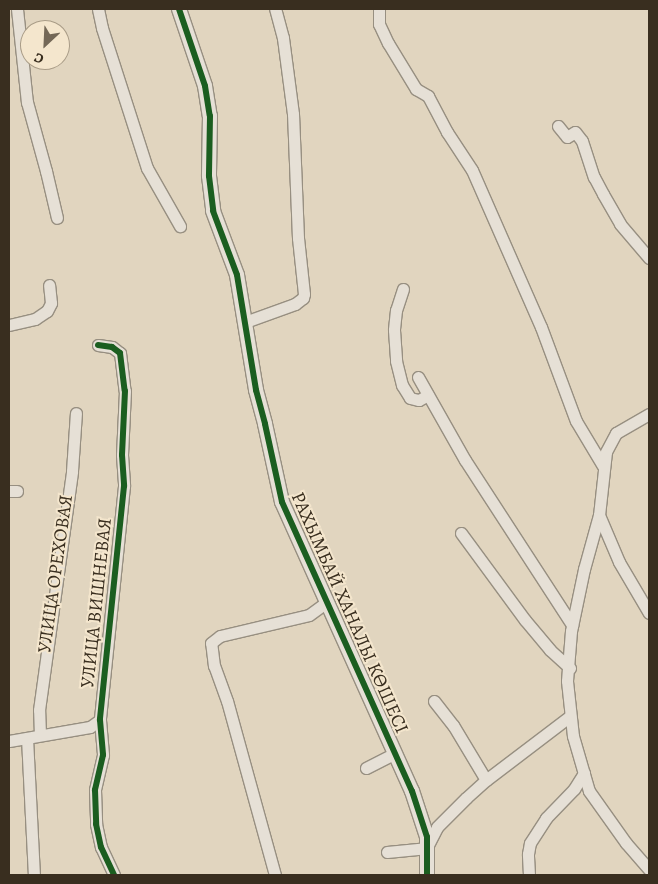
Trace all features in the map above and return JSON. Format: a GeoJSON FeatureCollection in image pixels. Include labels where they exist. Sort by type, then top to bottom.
{"type":"FeatureCollection","features":[{"type":"Feature","properties":{"kind":"street"},"geometry":{"type":"LineString","coordinates":[[17,9],[27,102],[51,189],[56,218]]}},
{"type":"Feature","properties":{"kind":"street"},"geometry":{"type":"LineString","coordinates":[[98,9],[102,28],[147,168],[180,226]]}},
{"type":"Feature","properties":{"kind":"street","name":"РАХЫМБАЙ ХАНАЛЫ КӨШЕСІ"},"geometry":{"type":"LineString","coordinates":[[179,9],[205,86],[210,116],[209,176],[213,211],[237,275],[256,390],[282,502],[412,791],[428,846],[427,875]]}},
{"type":"Feature","properties":{"kind":"street"},"geometry":{"type":"LineString","coordinates":[[245,322],[295,304],[303,298],[304,294],[298,238],[293,114],[283,38],[275,9]]}},
{"type":"Feature","properties":{"kind":"street"},"geometry":{"type":"LineString","coordinates":[[379,9],[379,24],[388,43],[416,89],[428,96],[472,170],[541,327],[576,421],[603,466]]}},
{"type":"Feature","properties":{"kind":"street"},"geometry":{"type":"LineString","coordinates":[[558,126],[567,137],[575,132],[582,141],[594,177],[620,224],[649,258]]}},
{"type":"Feature","properties":{"kind":"street"},"geometry":{"type":"LineString","coordinates":[[9,325],[35,319],[47,312],[51,303],[49,284]]}},
{"type":"Feature","properties":{"kind":"street"},"geometry":{"type":"LineString","coordinates":[[403,289],[396,310],[394,330],[396,361],[402,385],[410,398],[419,400],[428,395]]}},
{"type":"Feature","properties":{"kind":"street","name":"УЛИЦА ВИШНЕВАЯ"},"geometry":{"type":"LineString","coordinates":[[98,345],[112,347],[120,353],[124,391],[122,455],[124,486],[100,720],[103,755],[95,790],[96,824],[101,847],[114,875]]}},
{"type":"Feature","properties":{"kind":"street"},"geometry":{"type":"LineString","coordinates":[[418,377],[488,497],[572,625]]}},
{"type":"Feature","properties":{"kind":"street","name":"УЛИЦА ОРЕХОВАЯ"},"geometry":{"type":"LineString","coordinates":[[40,735],[41,692],[72,471],[76,413]]}},
{"type":"Feature","properties":{"kind":"street"},"geometry":{"type":"LineString","coordinates":[[649,414],[616,433],[606,452],[599,514],[584,569],[572,625],[568,681],[570,716],[589,791],[600,809],[649,869]]}},
{"type":"Feature","properties":{"kind":"street"},"geometry":{"type":"LineString","coordinates":[[599,514],[619,562],[649,613]]}},
{"type":"Feature","properties":{"kind":"street"},"geometry":{"type":"LineString","coordinates":[[461,533],[525,620],[550,650],[570,668]]}},
{"type":"Feature","properties":{"kind":"street"},"geometry":{"type":"LineString","coordinates":[[274,875],[227,701],[214,666],[211,643],[220,636],[309,615],[327,602]]}},
{"type":"Feature","properties":{"kind":"street"},"geometry":{"type":"LineString","coordinates":[[434,701],[453,725],[486,780]]}},
{"type":"Feature","properties":{"kind":"street"},"geometry":{"type":"LineString","coordinates":[[387,852],[428,846],[436,827],[486,780],[570,716]]}},
{"type":"Feature","properties":{"kind":"street"},"geometry":{"type":"LineString","coordinates":[[9,741],[90,727],[100,720]]}},
{"type":"Feature","properties":{"kind":"street"},"geometry":{"type":"LineString","coordinates":[[28,738],[34,875]]}},
{"type":"Feature","properties":{"kind":"street"},"geometry":{"type":"LineString","coordinates":[[366,768],[394,754]]}},
{"type":"Feature","properties":{"kind":"street"},"geometry":{"type":"LineString","coordinates":[[529,875],[528,854],[530,843],[546,818],[574,788],[584,773]]}},
{"type":"Feature","properties":{"kind":"cycle path"},"geometry":{"type":"LineString","coordinates":[[179,9],[205,86],[210,116],[209,176],[213,211],[237,275],[256,390],[282,502],[412,791],[427,837],[427,875]]}},
{"type":"Feature","properties":{"kind":"cycle path"},"geometry":{"type":"LineString","coordinates":[[98,345],[112,347],[120,353],[125,391],[122,455],[124,486],[100,720],[103,755],[95,790],[96,824],[101,847],[114,875]]}}]}
